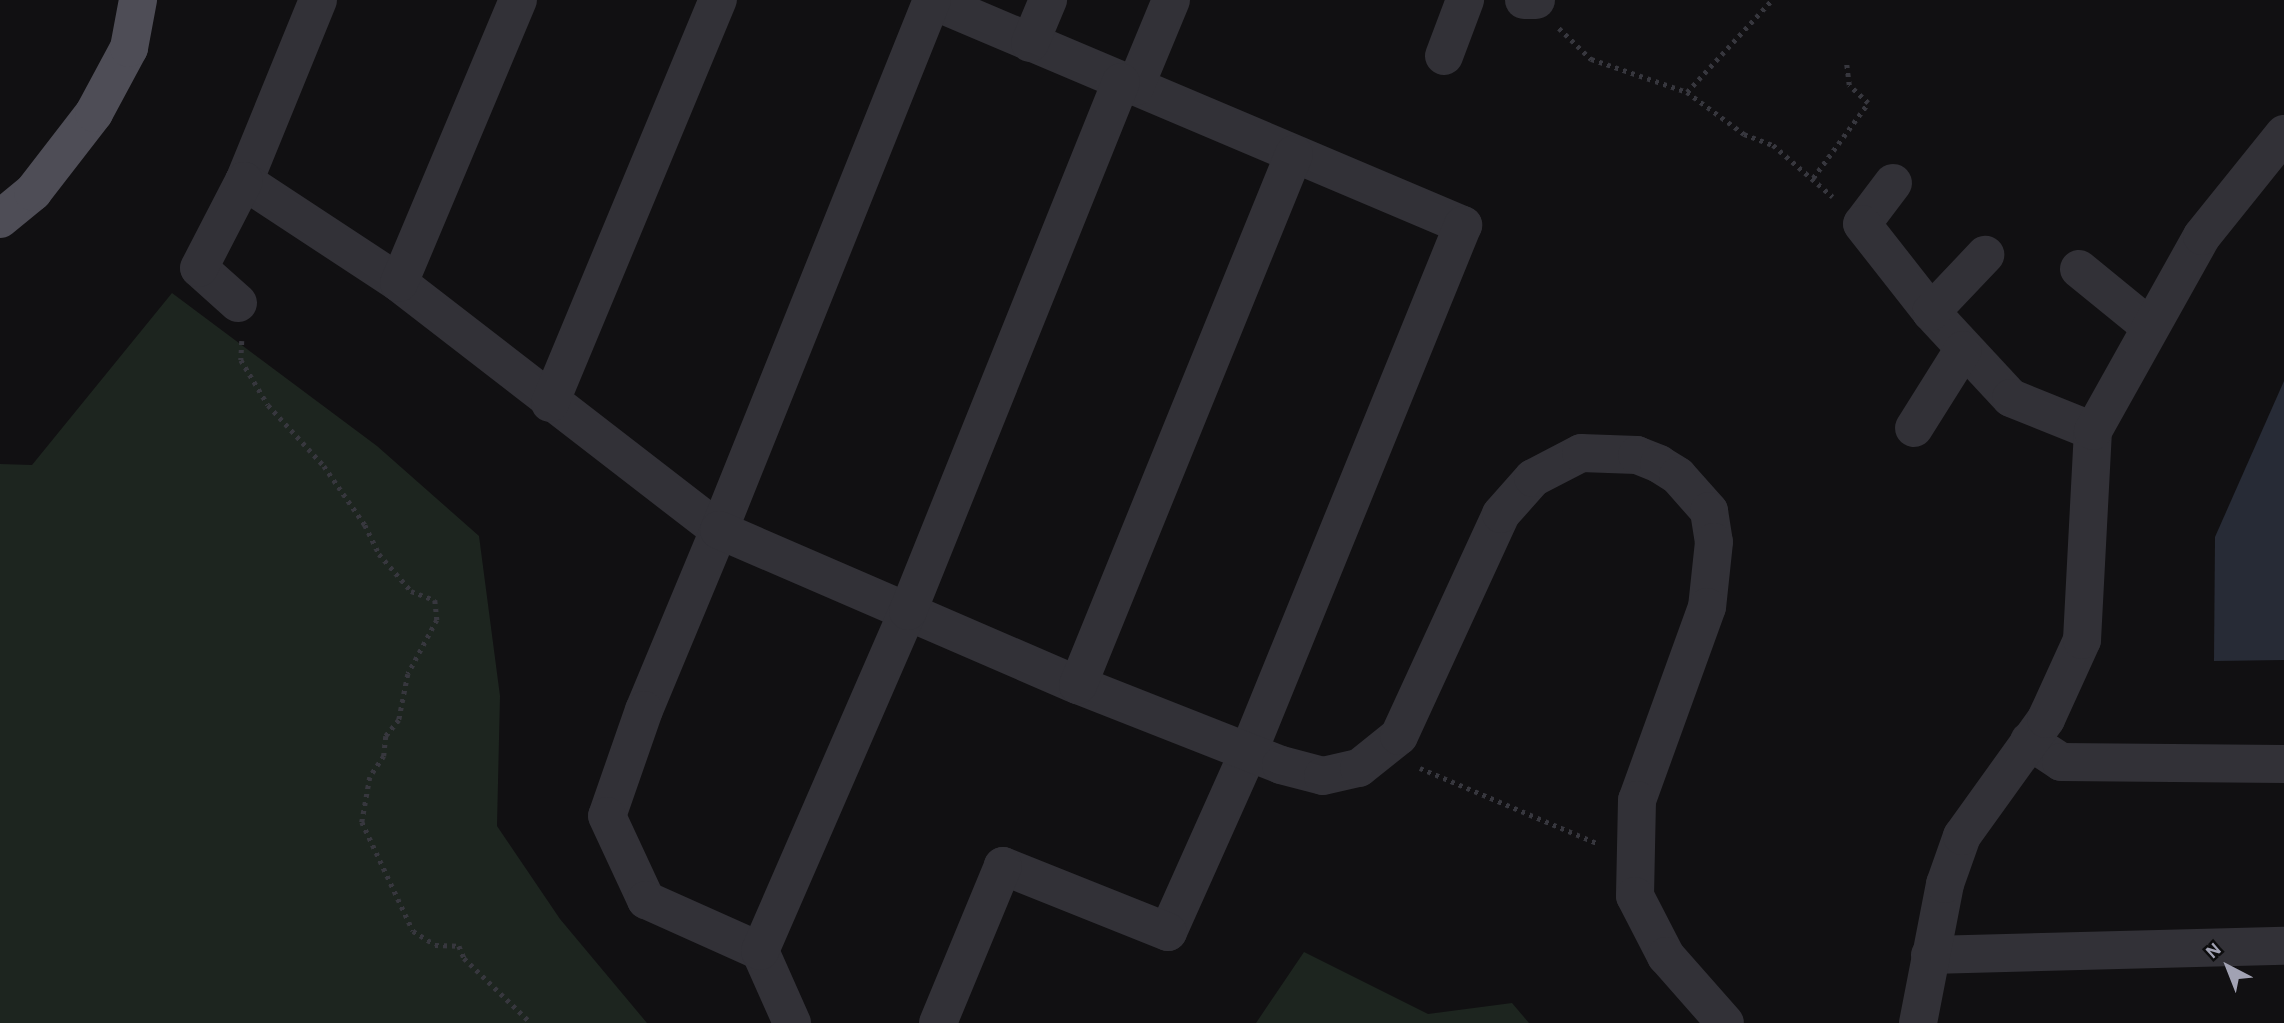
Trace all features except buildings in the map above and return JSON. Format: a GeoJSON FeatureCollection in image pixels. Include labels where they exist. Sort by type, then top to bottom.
{"type":"FeatureCollection","features":[{"type":"Feature","properties":{"kind":"main road"},"geometry":{"type":"LineString","coordinates":[[0,219],[33,192],[94,113],[129,48],[138,0]]}},
{"type":"Feature","properties":{"kind":"street"},"geometry":{"type":"LineString","coordinates":[[238,303],[199,268],[244,181],[318,0]]}},
{"type":"Feature","properties":{"kind":"street"},"geometry":{"type":"LineString","coordinates":[[399,283],[518,0]]}},
{"type":"Feature","properties":{"kind":"street"},"geometry":{"type":"LineString","coordinates":[[550,403],[718,0]]}},
{"type":"Feature","properties":{"kind":"street"},"geometry":{"type":"LineString","coordinates":[[792,1023],[760,951],[646,900],[607,816],[632,706],[719,530],[932,0],[1463,225],[1248,753],[1168,932],[1003,866],[938,1023]]}},
{"type":"Feature","properties":{"kind":"street"},"geometry":{"type":"LineString","coordinates":[[1030,43],[1048,0]]}},
{"type":"Feature","properties":{"kind":"street"},"geometry":{"type":"LineString","coordinates":[[760,951],[908,611],[1128,85],[1171,0]]}},
{"type":"Feature","properties":{"kind":"street"},"geometry":{"type":"LineString","coordinates":[[1444,56],[1465,0]]}},
{"type":"Feature","properties":{"kind":"street"},"geometry":{"type":"LineString","coordinates":[[1918,1023],[1930,955],[1962,836],[2059,695],[2082,640],[2093,431],[2149,326],[2202,236],[2284,134]]}},
{"type":"Feature","properties":{"kind":"street"},"geometry":{"type":"LineString","coordinates":[[1079,685],[1294,154]]}},
{"type":"Feature","properties":{"kind":"street"},"geometry":{"type":"LineString","coordinates":[[244,181],[399,283],[550,403],[719,530],[1079,685],[1248,753],[1323,776],[1359,768],[1383,752],[1410,720],[1501,514],[1516,494],[1558,461],[1581,453],[1637,455],[1678,476],[1709,511],[1714,542],[1707,607],[1637,800],[1632,858],[1635,896],[1666,956],[1725,1023]]}},
{"type":"Feature","properties":{"kind":"street"},"geometry":{"type":"LineString","coordinates":[[1894,183],[1862,224],[1931,312],[1963,350],[2011,398],[2093,431]]}},
{"type":"Feature","properties":{"kind":"street"},"geometry":{"type":"LineString","coordinates":[[1931,312],[1985,255]]}},
{"type":"Feature","properties":{"kind":"street"},"geometry":{"type":"LineString","coordinates":[[2079,269],[2149,326]]}},
{"type":"Feature","properties":{"kind":"street"},"geometry":{"type":"LineString","coordinates":[[1914,428],[1963,350]]}},
{"type":"Feature","properties":{"kind":"street"},"geometry":{"type":"LineString","coordinates":[[2029,741],[2061,762],[2284,764]]}},
{"type":"Feature","properties":{"kind":"street"},"geometry":{"type":"LineString","coordinates":[[1930,955],[2284,946]]}},
{"type":"Feature","properties":{"kind":"path"},"geometry":{"type":"LineString","coordinates":[[1687,92],[1772,0]]}},
{"type":"Feature","properties":{"kind":"path"},"geometry":{"type":"LineString","coordinates":[[1532,1],[1591,59],[1687,92],[1744,134],[1773,145],[1862,224]]}},
{"type":"Feature","properties":{"kind":"path"},"geometry":{"type":"LineString","coordinates":[[1813,178],[1868,103],[1849,85],[1846,60]]}},
{"type":"Feature","properties":{"kind":"path"},"geometry":{"type":"LineString","coordinates":[[238,303],[243,328],[241,360],[268,405],[324,466],[365,525],[379,554],[411,591],[435,600],[437,620],[408,674],[399,720],[386,736],[384,756],[370,777],[362,821],[413,930],[435,945],[458,946],[464,958],[531,1023]]}},
{"type":"Feature","properties":{"kind":"path"},"geometry":{"type":"LineString","coordinates":[[1383,752],[1632,858]]}},
{"type":"Feature","properties":{"kind":"shaded area"},"geometry":{"type":"Polygon","coordinates":[[[172,293],[377,446],[479,536],[500,696],[497,826],[560,919],[647,1023],[0,1023],[0,464],[32,465],[172,293]]]}},
{"type":"Feature","properties":{"kind":"shaded area"},"geometry":{"type":"Polygon","coordinates":[[[2284,381],[2284,660],[2214,661],[2215,537],[2284,381]]]}},
{"type":"Feature","properties":{"kind":"shaded area"},"geometry":{"type":"Polygon","coordinates":[[[1304,952],[1428,1014],[1512,1003],[1529,1023],[1256,1023],[1304,952]]]}}]}
